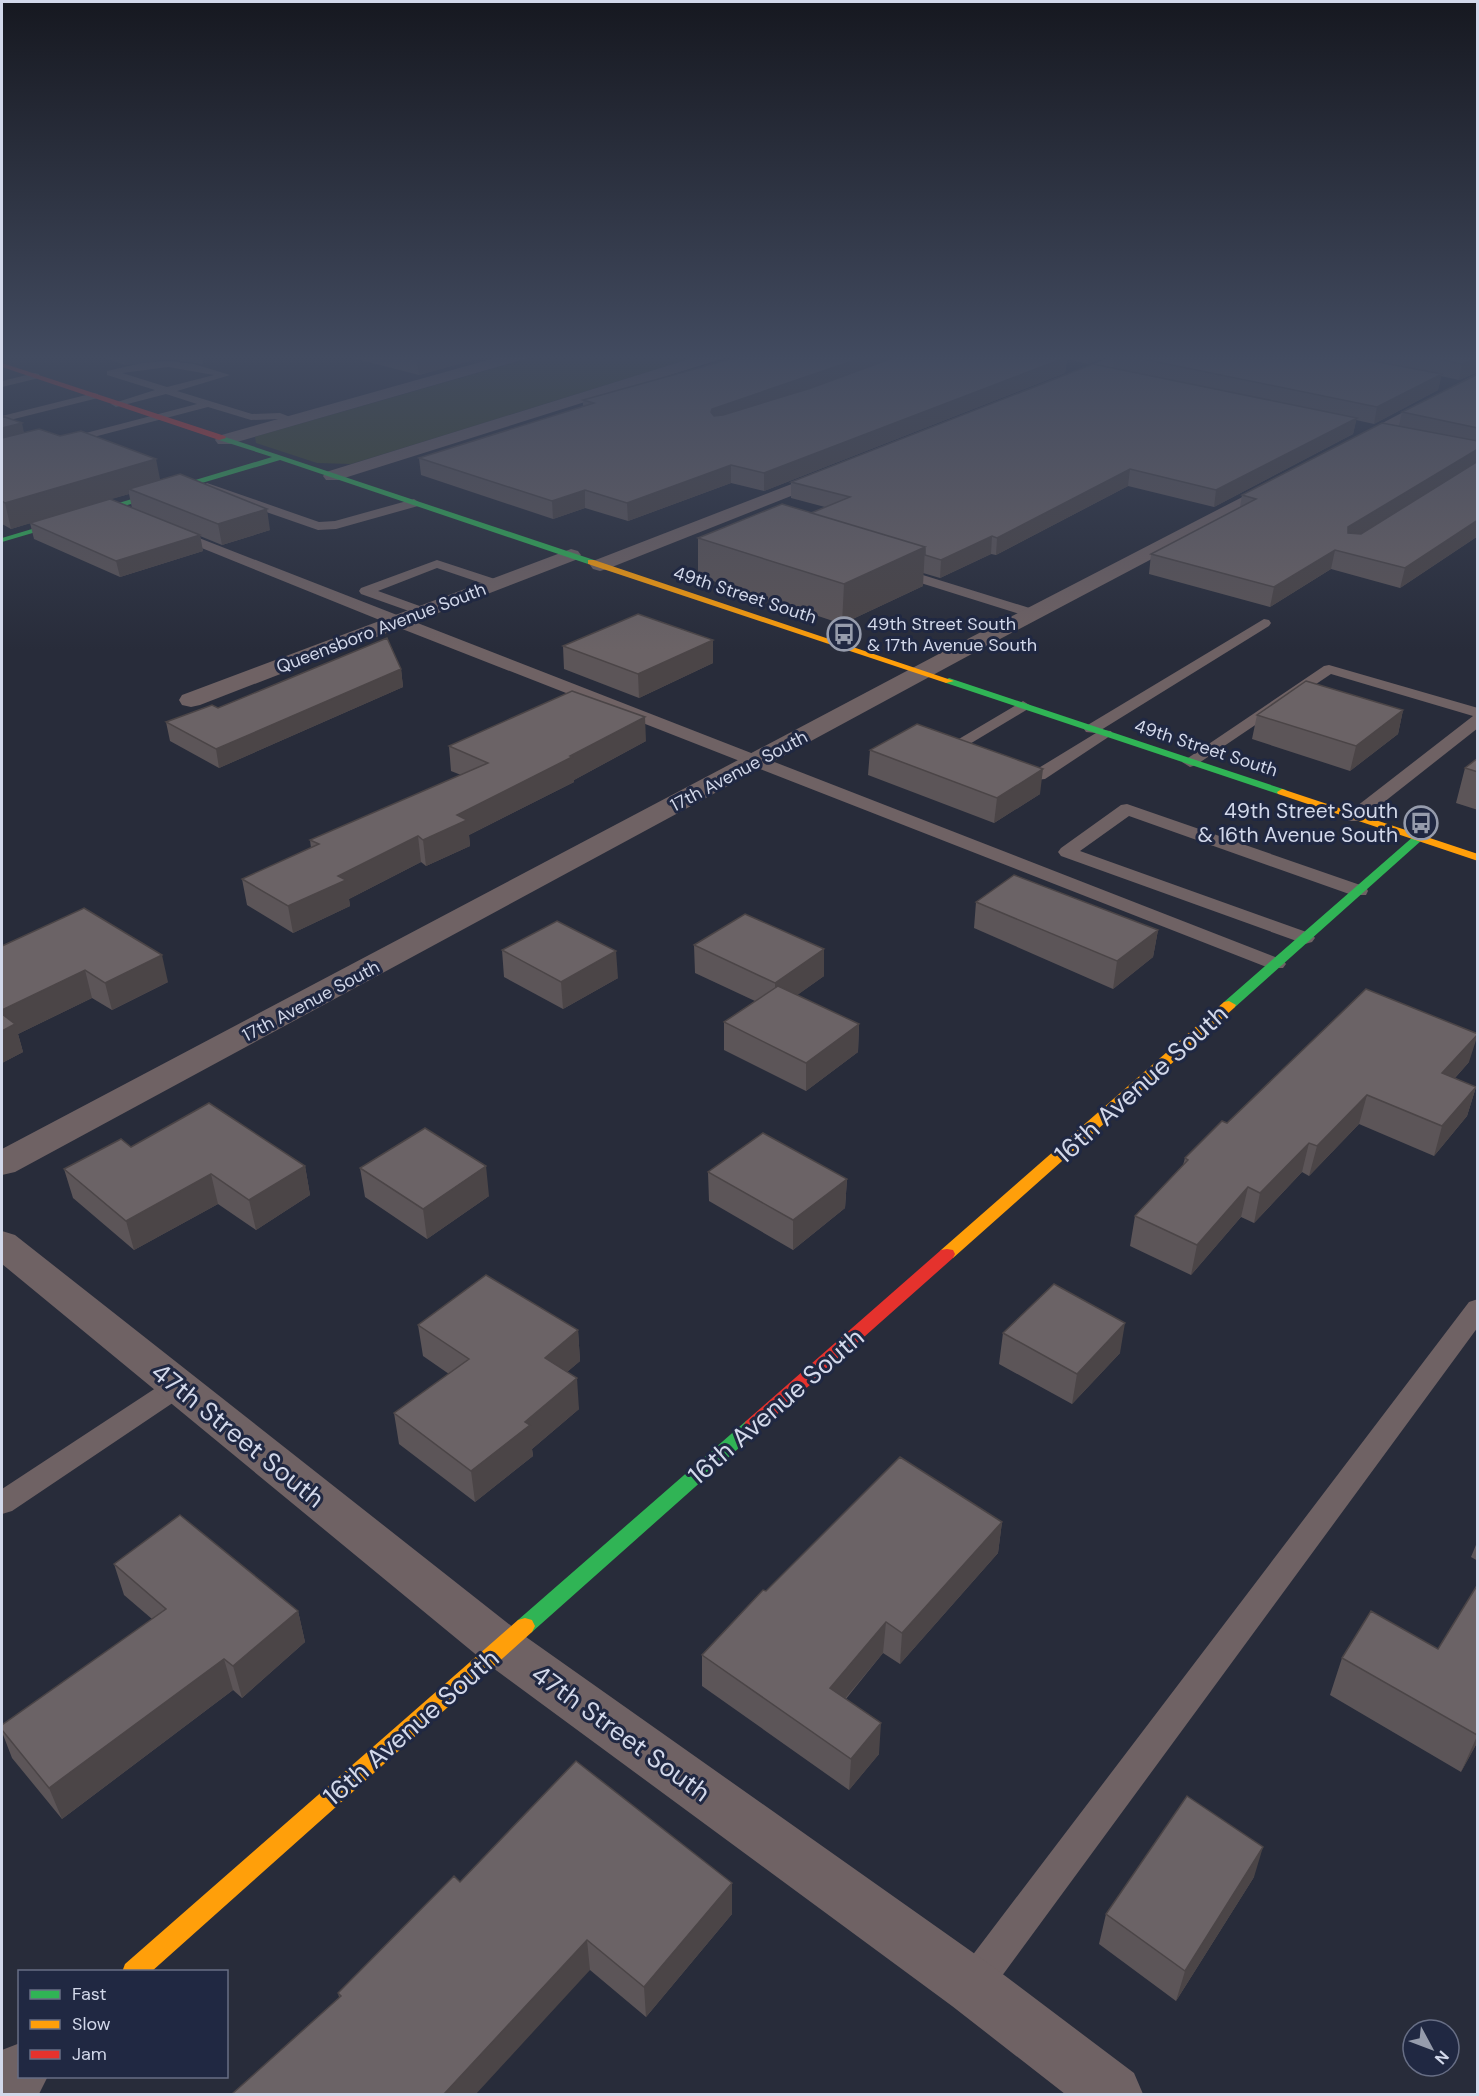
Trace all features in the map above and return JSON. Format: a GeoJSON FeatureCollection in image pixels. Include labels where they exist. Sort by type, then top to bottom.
{"type":"FeatureCollection","features":[{"type":"Feature","properties":{"kind":"main road","name":"49th Street South"},"geometry":{"type":"LineString","coordinates":[[265,454],[1478,858]]}},
{"type":"Feature","properties":{"kind":"main road"},"geometry":{"type":"LineString","coordinates":[[2,540],[278,458]]}},
{"type":"Feature","properties":{"kind":"main road","name":"16th Avenue South"},"geometry":{"type":"LineString","coordinates":[[135,1970],[1418,838]]}},
{"type":"Feature","properties":{"kind":"street"},"geometry":{"type":"LineString","coordinates":[[332,476],[403,454]]}},
{"type":"Feature","properties":{"kind":"street"},"geometry":{"type":"LineString","coordinates":[[600,565],[844,468]]}},
{"type":"Feature","properties":{"kind":"street","name":"17th Avenue South"},"geometry":{"type":"LineString","coordinates":[[2,1164],[1031,612],[1305,470]]}},
{"type":"Feature","properties":{"kind":"street","name":"Queensboro Avenue South"},"geometry":{"type":"LineString","coordinates":[[191,700],[571,555]]}},
{"type":"Feature","properties":{"kind":"street","name":"47th Street South"},"geometry":{"type":"LineString","coordinates":[[2,1244],[502,1647],[972,1986],[1113,2094]]}},
{"type":"Feature","properties":{"kind":"street"},"geometry":{"type":"LineString","coordinates":[[2,2088],[18,2074]]}},
{"type":"Feature","properties":{"kind":"lane"},"geometry":{"type":"LineString","coordinates":[[195,482],[318,526],[336,525],[414,503]]}},
{"type":"Feature","properties":{"kind":"lane"},"geometry":{"type":"LineString","coordinates":[[111,507],[133,516]]}},
{"type":"Feature","properties":{"kind":"lane"},"geometry":{"type":"LineString","coordinates":[[722,517],[745,524]]}},
{"type":"Feature","properties":{"kind":"lane"},"geometry":{"type":"LineString","coordinates":[[166,529],[397,622],[1276,964]]}},
{"type":"Feature","properties":{"kind":"lane"},"geometry":{"type":"LineString","coordinates":[[423,612],[366,591],[437,564],[496,584]]}},
{"type":"Feature","properties":{"kind":"lane"},"geometry":{"type":"LineString","coordinates":[[882,566],[1031,612]]}},
{"type":"Feature","properties":{"kind":"lane"},"geometry":{"type":"LineString","coordinates":[[1023,706],[955,746],[1039,775],[1099,731],[1264,623]]}},
{"type":"Feature","properties":{"kind":"lane"},"geometry":{"type":"LineString","coordinates":[[1190,762],[1329,669],[1478,713]]}},
{"type":"Feature","properties":{"kind":"lane"},"geometry":{"type":"LineString","coordinates":[[1354,817],[1478,720]]}},
{"type":"Feature","properties":{"kind":"lane"},"geometry":{"type":"LineString","coordinates":[[1305,938],[1067,852],[1127,809],[1359,891]]}},
{"type":"Feature","properties":{"kind":"lane"},"geometry":{"type":"LineString","coordinates":[[972,1986],[1478,1308]]}},
{"type":"Feature","properties":{"kind":"lane"},"geometry":{"type":"LineString","coordinates":[[2,1503],[177,1387]]}},
{"type":"Feature","properties":{"kind":"green space"},"geometry":{"type":"Polygon","coordinates":[[[289,454],[384,454],[351,464],[317,463],[289,454]]]}},
{"type":"Feature","properties":{"kind":"building"},"geometry":{"type":"Polygon","coordinates":[[[2,454],[142,454],[156,459],[5,503],[2,501],[2,454]]]}},
{"type":"Feature","properties":{"kind":"building"},"geometry":{"type":"Polygon","coordinates":[[[432,454],[814,454],[764,473],[731,465],[627,503],[585,490],[552,501],[419,458],[432,454]]]}},
{"type":"Feature","properties":{"kind":"building"},"geometry":{"type":"Polygon","coordinates":[[[863,454],[1287,454],[1216,490],[1130,469],[997,538],[992,536],[941,560],[925,555],[925,547],[811,513],[850,497],[791,482],[863,454]]]}},
{"type":"Feature","properties":{"kind":"building"},"geometry":{"type":"Polygon","coordinates":[[[1322,454],[1470,454],[1348,527],[1348,533],[1361,534],[1478,461],[1478,520],[1405,568],[1335,550],[1274,587],[1151,554],[1256,499],[1242,495],[1322,454]]]}},
{"type":"Feature","properties":{"kind":"building"},"geometry":{"type":"Polygon","coordinates":[[[180,474],[267,509],[218,524],[129,489],[180,474]]]}},
{"type":"Feature","properties":{"kind":"building"},"geometry":{"type":"Polygon","coordinates":[[[110,499],[200,535],[116,561],[30,523],[110,499]]]}},
{"type":"Feature","properties":{"kind":"building"},"geometry":{"type":"Polygon","coordinates":[[[782,504],[925,547],[844,584],[698,538],[782,504]]]}},
{"type":"Feature","properties":{"kind":"building"},"geometry":{"type":"Polygon","coordinates":[[[638,614],[713,640],[638,674],[563,646],[638,614]]]}},
{"type":"Feature","properties":{"kind":"building"},"geometry":{"type":"Polygon","coordinates":[[[387,638],[401,669],[216,749],[166,722],[212,705],[218,708],[387,638]]]}},
{"type":"Feature","properties":{"kind":"building"},"geometry":{"type":"Polygon","coordinates":[[[1306,681],[1403,710],[1356,746],[1257,715],[1306,681]]]}},
{"type":"Feature","properties":{"kind":"building"},"geometry":{"type":"Polygon","coordinates":[[[572,691],[645,717],[457,815],[467,820],[423,840],[418,836],[338,876],[346,880],[288,906],[242,879],[319,844],[310,840],[488,763],[449,746],[572,691]]]}},
{"type":"Feature","properties":{"kind":"building"},"geometry":{"type":"Polygon","coordinates":[[[917,724],[1043,769],[997,798],[870,750],[917,724]]]}},
{"type":"Feature","properties":{"kind":"building"},"geometry":{"type":"Polygon","coordinates":[[[1478,758],[1478,772],[1465,768],[1478,758]]]}},
{"type":"Feature","properties":{"kind":"building"},"geometry":{"type":"Polygon","coordinates":[[[1014,875],[1158,930],[1117,961],[976,902],[1014,875]]]}},
{"type":"Feature","properties":{"kind":"building"},"geometry":{"type":"Polygon","coordinates":[[[84,908],[162,955],[105,983],[85,970],[2,1010],[2,946],[84,908]]]}},
{"type":"Feature","properties":{"kind":"building"},"geometry":{"type":"Polygon","coordinates":[[[745,914],[824,949],[775,983],[694,945],[745,914]]]}},
{"type":"Feature","properties":{"kind":"building"},"geometry":{"type":"Polygon","coordinates":[[[557,921],[616,951],[561,982],[502,950],[557,921]]]}},
{"type":"Feature","properties":{"kind":"building"},"geometry":{"type":"Polygon","coordinates":[[[778,986],[859,1024],[806,1063],[724,1022],[778,986]]]}},
{"type":"Feature","properties":{"kind":"building"},"geometry":{"type":"Polygon","coordinates":[[[1366,989],[1478,1034],[1442,1073],[1476,1087],[1442,1126],[1367,1095],[1317,1146],[1309,1143],[1260,1193],[1248,1187],[1197,1245],[1135,1216],[1188,1160],[1185,1158],[1222,1121],[1227,1123],[1366,989]]]}},
{"type":"Feature","properties":{"kind":"building"},"geometry":{"type":"Polygon","coordinates":[[[2,1014],[15,1024],[2,1031],[2,1014]]]}},
{"type":"Feature","properties":{"kind":"building"},"geometry":{"type":"Polygon","coordinates":[[[209,1103],[305,1166],[249,1200],[211,1174],[126,1221],[64,1169],[121,1139],[131,1147],[209,1103]]]}},
{"type":"Feature","properties":{"kind":"building"},"geometry":{"type":"Polygon","coordinates":[[[425,1128],[486,1166],[423,1209],[360,1168],[425,1128]]]}},
{"type":"Feature","properties":{"kind":"building"},"geometry":{"type":"Polygon","coordinates":[[[763,1133],[847,1179],[793,1220],[708,1172],[763,1133]]]}},
{"type":"Feature","properties":{"kind":"building"},"geometry":{"type":"Polygon","coordinates":[[[486,1275],[578,1330],[545,1358],[577,1378],[525,1422],[530,1425],[471,1471],[394,1413],[469,1359],[418,1325],[486,1275]]]}},
{"type":"Feature","properties":{"kind":"building"},"geometry":{"type":"Polygon","coordinates":[[[1054,1284],[1125,1323],[1077,1374],[1003,1333],[1054,1284]]]}},
{"type":"Feature","properties":{"kind":"building"},"geometry":{"type":"Polygon","coordinates":[[[900,1457],[1002,1522],[902,1633],[886,1622],[830,1688],[881,1723],[851,1759],[702,1655],[763,1590],[766,1591],[900,1457]]]}},
{"type":"Feature","properties":{"kind":"building"},"geometry":{"type":"Polygon","coordinates":[[[180,1515],[298,1611],[233,1666],[224,1659],[49,1788],[2,1730],[2,1725],[166,1609],[114,1564],[180,1515]]]}},
{"type":"Feature","properties":{"kind":"building"},"geometry":{"type":"Polygon","coordinates":[[[1478,1584],[1477,1735],[1342,1658],[1371,1611],[1438,1649],[1478,1584]]]}},
{"type":"Feature","properties":{"kind":"building"},"geometry":{"type":"Polygon","coordinates":[[[576,1761],[732,1883],[644,1987],[587,1940],[444,2094],[232,2094],[341,1996],[338,1993],[454,1876],[460,1882],[576,1761]]]}},
{"type":"Feature","properties":{"kind":"building"},"geometry":{"type":"Polygon","coordinates":[[[1187,1796],[1263,1847],[1185,1971],[1106,1914],[1187,1796]]]}},
{"type":"Feature","properties":{"kind":"traffic: fast"},"geometry":{"type":"LineString","coordinates":[[269,454],[591,562]]}},
{"type":"Feature","properties":{"kind":"traffic: fast"},"geometry":{"type":"LineString","coordinates":[[2,540],[278,458]]}},
{"type":"Feature","properties":{"kind":"traffic: fast"},"geometry":{"type":"LineString","coordinates":[[949,681],[1282,792]]}},
{"type":"Feature","properties":{"kind":"traffic: fast"},"geometry":{"type":"LineString","coordinates":[[1229,1005],[1418,838]]}},
{"type":"Feature","properties":{"kind":"traffic: fast"},"geometry":{"type":"LineString","coordinates":[[525,1626],[752,1426]]}},
{"type":"Feature","properties":{"kind":"traffic: slow"},"geometry":{"type":"LineString","coordinates":[[591,562],[949,681]]}},
{"type":"Feature","properties":{"kind":"traffic: slow"},"geometry":{"type":"LineString","coordinates":[[1282,792],[1478,858]]}},
{"type":"Feature","properties":{"kind":"traffic: slow"},"geometry":{"type":"LineString","coordinates":[[947,1254],[1229,1005]]}},
{"type":"Feature","properties":{"kind":"traffic: slow"},"geometry":{"type":"LineString","coordinates":[[135,1970],[525,1626]]}},
{"type":"Feature","properties":{"kind":"traffic: jam"},"geometry":{"type":"LineString","coordinates":[[752,1426],[947,1254]]}},
{"type":"Feature","properties":{"kind":"place","name":"49th Street South & 17th Avenue South"},"geometry":{"type":"Point","coordinates":[844,634]}},
{"type":"Feature","properties":{"kind":"place","name":"49th Street South & 16th Avenue South"},"geometry":{"type":"Point","coordinates":[1421,823]}}]}
